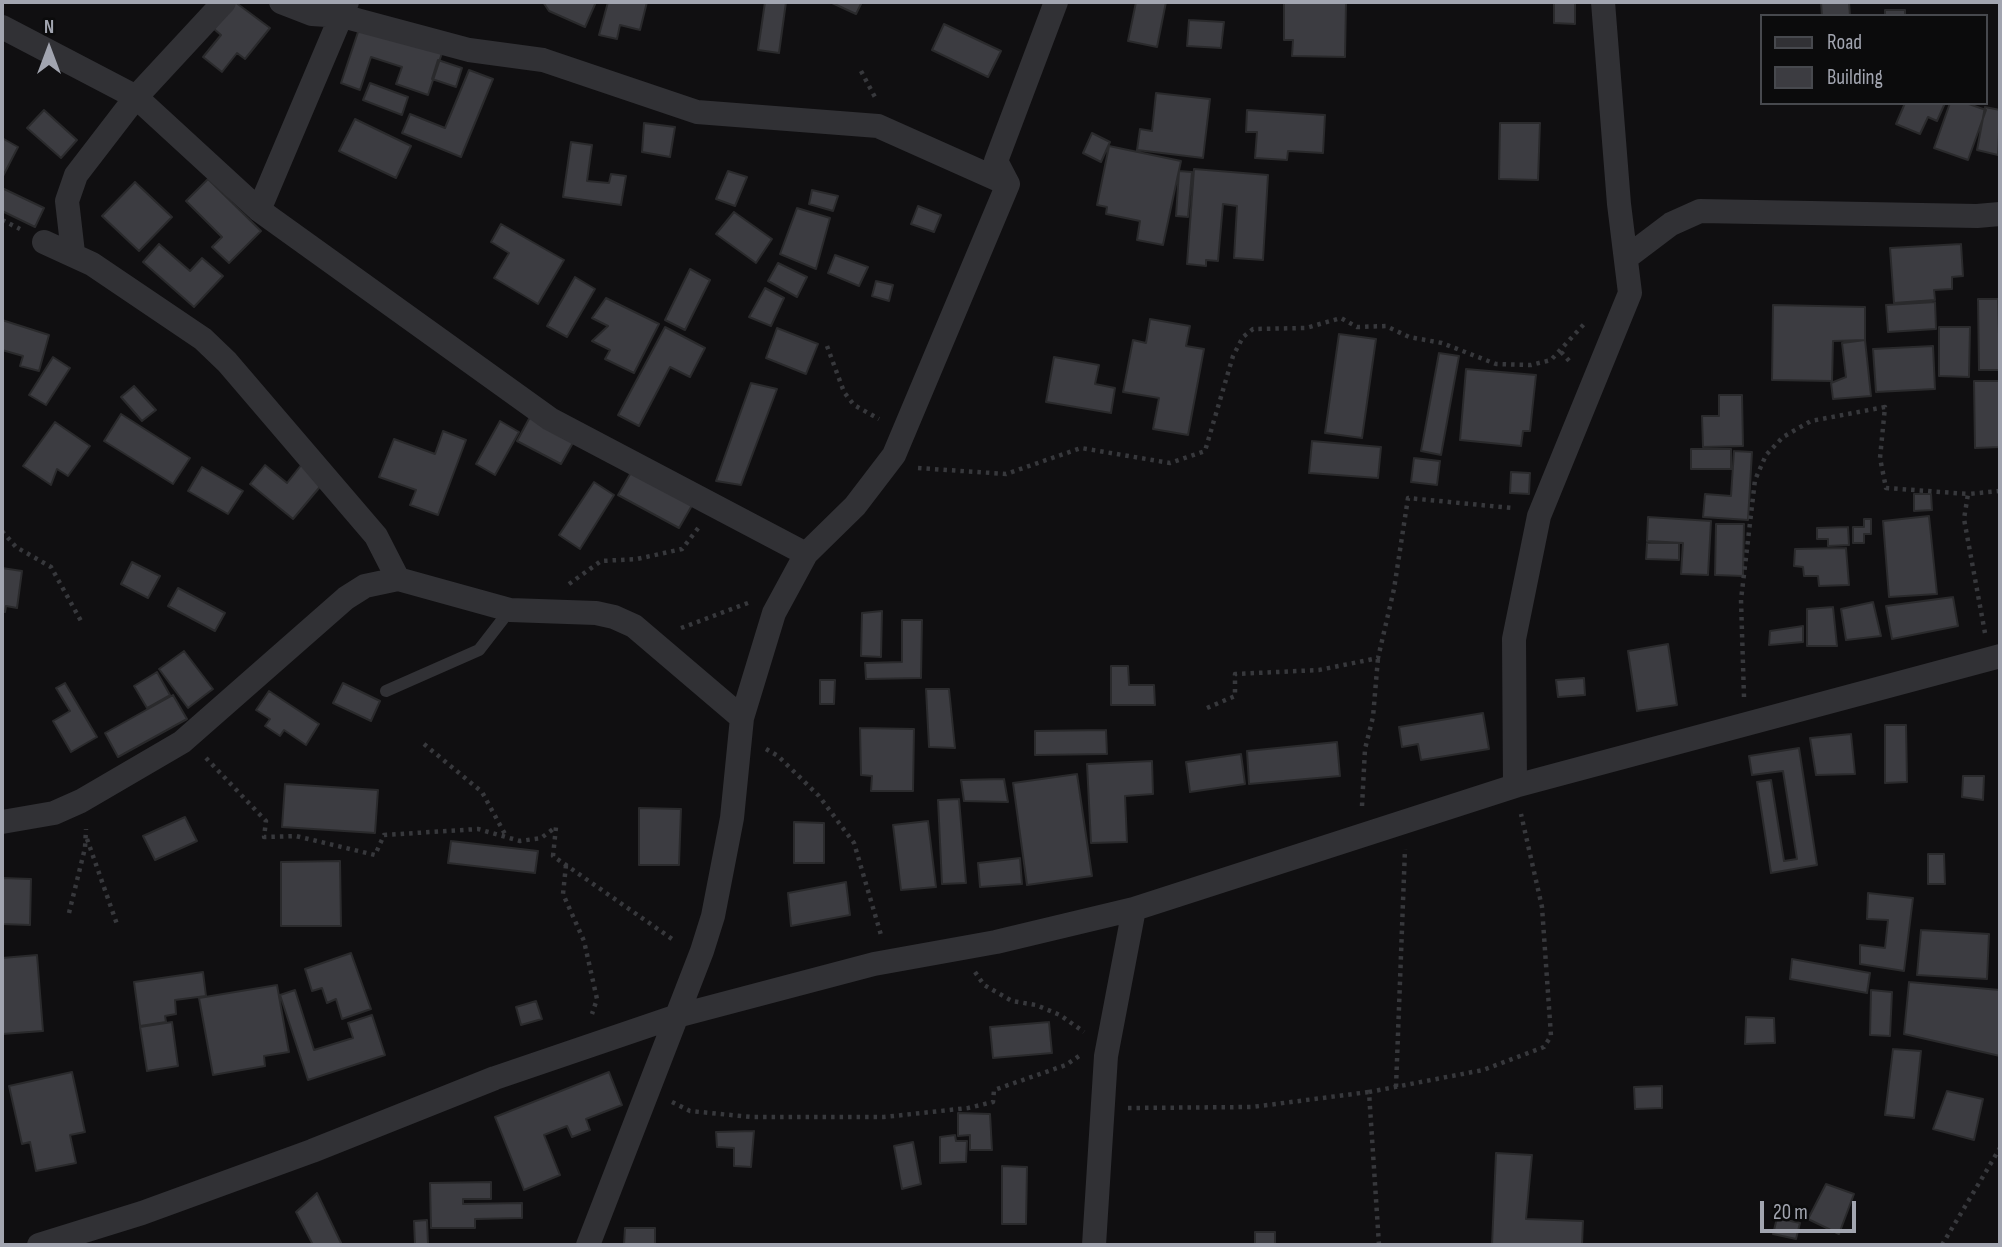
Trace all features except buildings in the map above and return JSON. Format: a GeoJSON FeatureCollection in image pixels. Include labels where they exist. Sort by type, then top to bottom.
{"type":"FeatureCollection","features":[{"type":"Feature","properties":{"kind":"street"},"geometry":{"type":"LineString","coordinates":[[74,253],[66,201],[70,186],[136,97],[224,2]]}},
{"type":"Feature","properties":{"kind":"street"},"geometry":{"type":"LineString","coordinates":[[281,2],[312,14],[344,9],[469,50],[543,60],[696,112],[878,126],[1008,184]]}},
{"type":"Feature","properties":{"kind":"street"},"geometry":{"type":"LineString","coordinates":[[1008,184],[996,161],[1056,2]]}},
{"type":"Feature","properties":{"kind":"street"},"geometry":{"type":"LineString","coordinates":[[1515,786],[1514,639],[1541,512],[1630,293],[1610,108],[1604,2]]}},
{"type":"Feature","properties":{"kind":"street"},"geometry":{"type":"LineString","coordinates":[[258,210],[344,9]]}},
{"type":"Feature","properties":{"kind":"street"},"geometry":{"type":"LineString","coordinates":[[2,27],[136,97],[258,210],[550,419],[806,554]]}},
{"type":"Feature","properties":{"kind":"street"},"geometry":{"type":"LineString","coordinates":[[588,1245],[702,951],[724,867],[741,727],[774,613],[806,554],[856,506],[894,455],[1008,184]]}},
{"type":"Feature","properties":{"kind":"street"},"geometry":{"type":"LineString","coordinates":[[1626,258],[1671,224],[1700,211],[1977,216],[2000,214]]}},
{"type":"Feature","properties":{"kind":"street"},"geometry":{"type":"LineString","coordinates":[[44,242],[74,253],[203,339],[227,362],[376,536],[398,579]]}},
{"type":"Feature","properties":{"kind":"street"},"geometry":{"type":"LineString","coordinates":[[2,822],[54,813],[88,797],[182,743],[346,598],[365,586],[398,579],[432,586],[510,610],[596,613],[614,617],[634,626],[650,639],[741,727]]}},
{"type":"Feature","properties":{"kind":"street"},"geometry":{"type":"LineString","coordinates":[[39,1245],[169,1203],[312,1151],[495,1077],[677,1016],[889,961],[1135,909],[1515,786],[1995,658]]}},
{"type":"Feature","properties":{"kind":"street"},"geometry":{"type":"LineString","coordinates":[[1094,1245],[1103,1109],[1100,1053],[1135,909]]}},
{"type":"Feature","properties":{"kind":"lane"},"geometry":{"type":"LineString","coordinates":[[386,691],[479,650],[510,610]]}},
{"type":"Feature","properties":{"kind":"path"},"geometry":{"type":"LineString","coordinates":[[877,480],[921,467],[1006,474],[1081,448],[1170,463],[1205,451],[1233,356],[1243,337],[1254,329],[1306,328],[1341,318],[1357,327],[1386,326],[1409,337],[1442,343],[1496,364],[1531,365],[1551,360],[1589,317]]}},
{"type":"Feature","properties":{"kind":"path"},"geometry":{"type":"LineString","coordinates":[[827,346],[844,392],[854,405],[885,423],[906,430]]}},
{"type":"Feature","properties":{"kind":"path"},"geometry":{"type":"LineString","coordinates":[[1746,725],[1741,600],[1749,525],[1755,480],[1766,455],[1783,437],[1811,421],[1885,407],[1880,458],[1886,488],[1968,494],[2000,491]]}},
{"type":"Feature","properties":{"kind":"path"},"geometry":{"type":"LineString","coordinates":[[1968,494],[1964,519],[1995,658]]}},
{"type":"Feature","properties":{"kind":"path"},"geometry":{"type":"LineString","coordinates":[[1361,834],[1365,749],[1373,718],[1374,678],[1394,589],[1408,498],[1541,512]]}},
{"type":"Feature","properties":{"kind":"path"},"geometry":{"type":"LineString","coordinates":[[537,612],[600,561],[637,559],[682,549],[715,507]]}},
{"type":"Feature","properties":{"kind":"path"},"geometry":{"type":"LineString","coordinates":[[2,531],[16,547],[51,567],[81,621]]}},
{"type":"Feature","properties":{"kind":"path"},"geometry":{"type":"LineString","coordinates":[[650,639],[758,600],[783,594]]}},
{"type":"Feature","properties":{"kind":"path"},"geometry":{"type":"LineString","coordinates":[[1207,708],[1235,696],[1235,674],[1319,670],[1378,658]]}},
{"type":"Feature","properties":{"kind":"path"},"geometry":{"type":"LineString","coordinates":[[741,727],[778,756],[819,796],[854,843],[889,961]]}},
{"type":"Feature","properties":{"kind":"path"},"geometry":{"type":"LineString","coordinates":[[182,743],[208,760],[239,790],[266,821],[264,837],[296,836],[375,855],[384,835],[451,828],[478,829],[520,841],[541,838],[556,827],[553,856],[656,929],[702,951]]}},
{"type":"Feature","properties":{"kind":"path"},"geometry":{"type":"LineString","coordinates":[[424,744],[482,792],[506,836]]}},
{"type":"Feature","properties":{"kind":"path"},"geometry":{"type":"LineString","coordinates":[[1103,1109],[1252,1107],[1369,1092],[1483,1070],[1544,1047],[1551,1036],[1542,907],[1515,786]]}},
{"type":"Feature","properties":{"kind":"path"},"geometry":{"type":"LineString","coordinates":[[69,913],[86,835],[88,797]]}},
{"type":"Feature","properties":{"kind":"path"},"geometry":{"type":"LineString","coordinates":[[1396,1087],[1403,958],[1402,876],[1409,821]]}},
{"type":"Feature","properties":{"kind":"path"},"geometry":{"type":"LineString","coordinates":[[86,835],[118,927]]}},
{"type":"Feature","properties":{"kind":"path"},"geometry":{"type":"LineString","coordinates":[[566,864],[563,894],[584,940],[597,999],[581,1048]]}},
{"type":"Feature","properties":{"kind":"path"},"geometry":{"type":"LineString","coordinates":[[648,1090],[690,1111],[751,1117],[884,1117],[937,1112],[993,1102],[994,1090],[1100,1053],[1085,1034],[1060,1015],[1036,1005],[1012,1000],[984,985],[958,948]]}},
{"type":"Feature","properties":{"kind":"path"},"geometry":{"type":"LineString","coordinates":[[1369,1092],[1379,1245]]}},
{"type":"Feature","properties":{"kind":"path"},"geometry":{"type":"LineString","coordinates":[[1942,1245],[2000,1148]]}}]}
